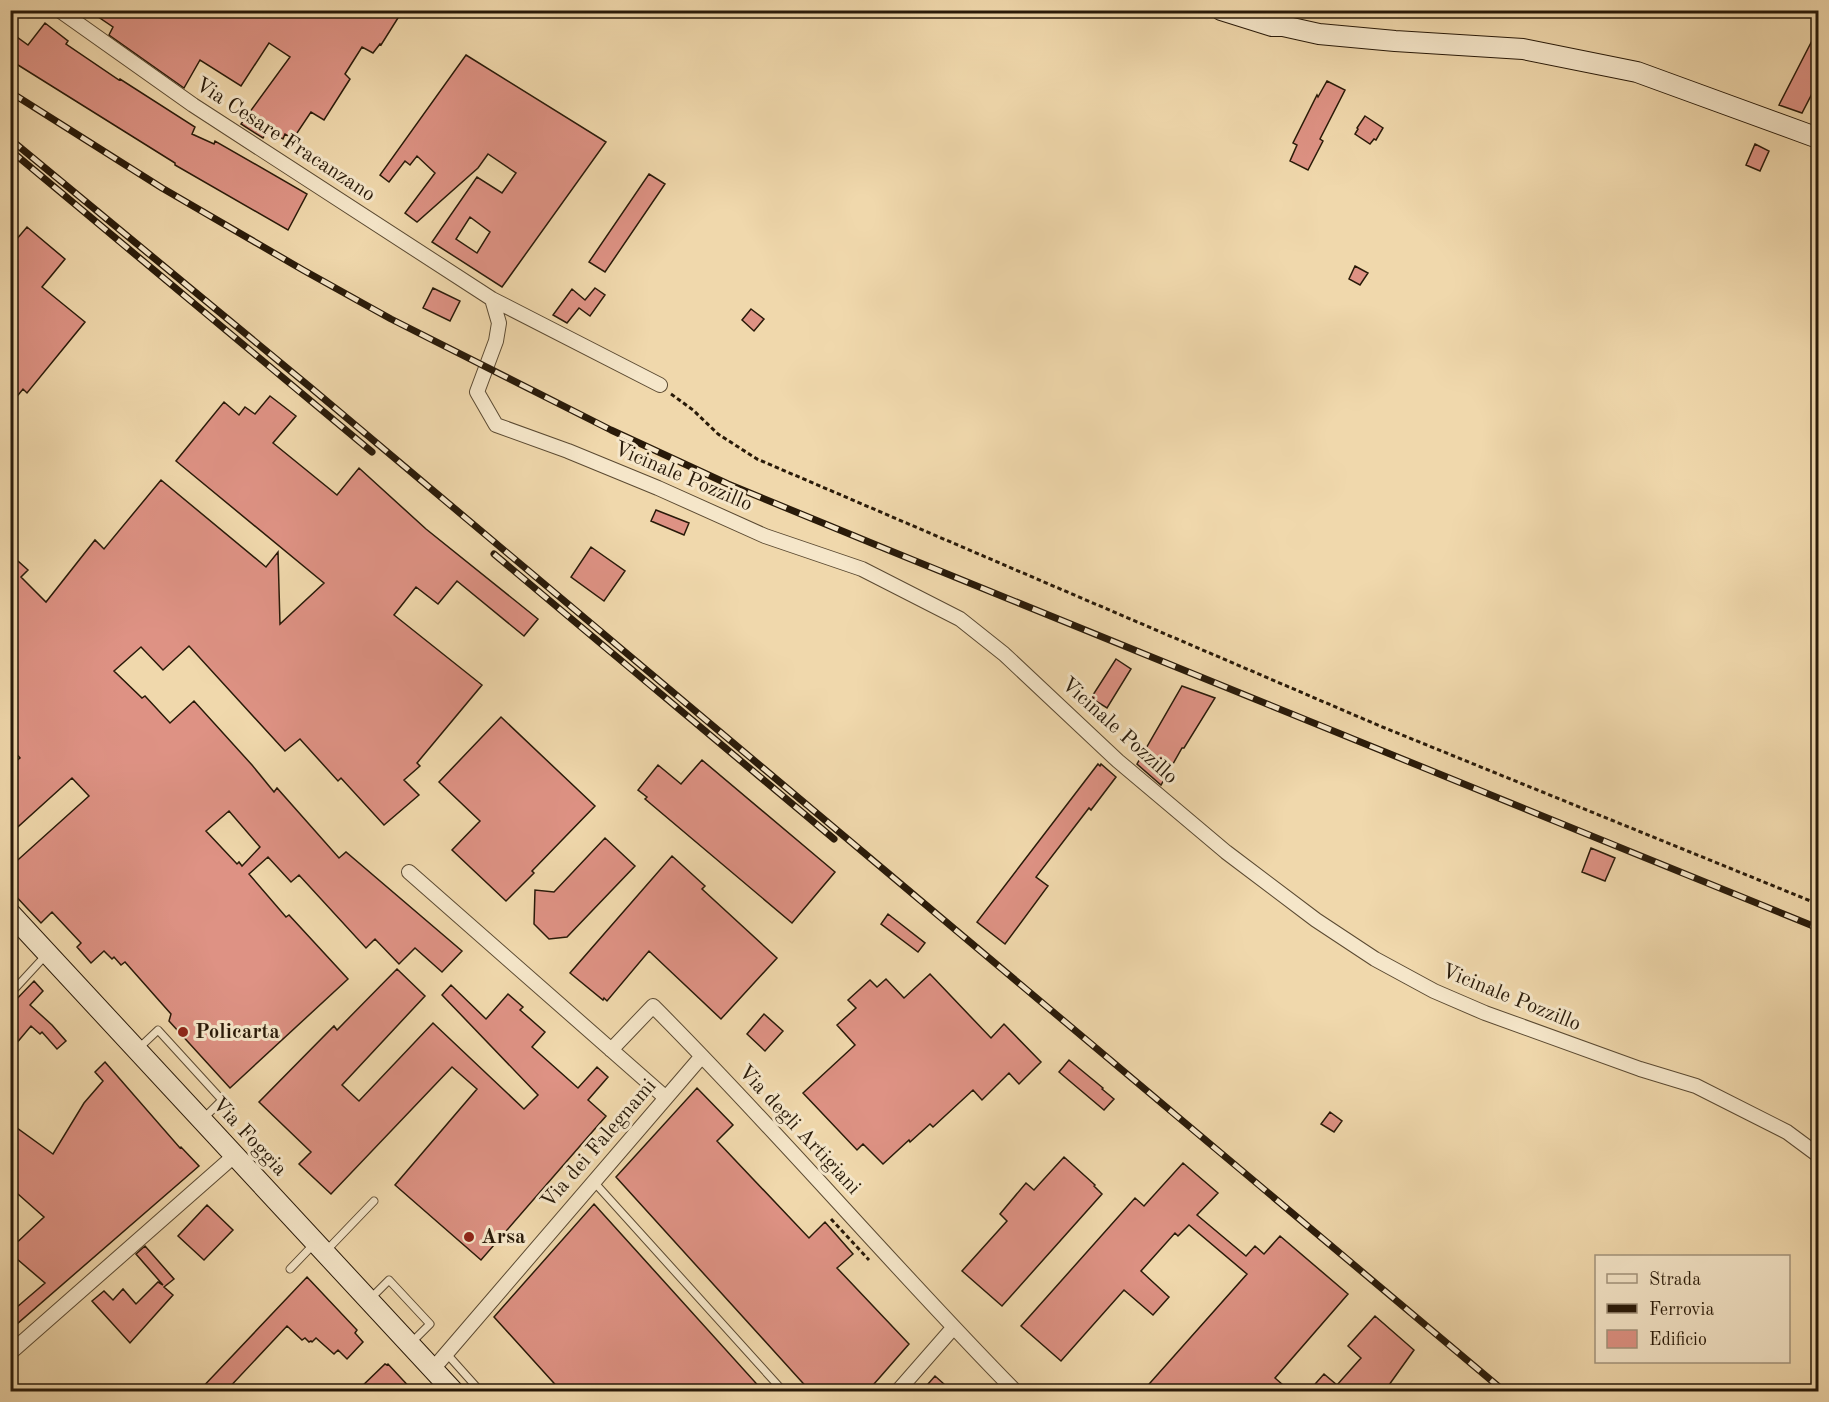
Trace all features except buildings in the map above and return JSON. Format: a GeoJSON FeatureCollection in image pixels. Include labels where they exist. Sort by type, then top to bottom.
{"type":"FeatureCollection","features":[{"type":"Feature","properties":{"kind":"main road"},"geometry":{"type":"LineString","coordinates":[[1221,10],[1272,26],[1279,18],[1319,34],[1523,49],[1636,72],[1818,138]]}},
{"type":"Feature","properties":{"kind":"main road","name":"Via Foggia"},"geometry":{"type":"LineString","coordinates":[[10,913],[454,1392]]}},
{"type":"Feature","properties":{"kind":"street","name":"Via Cesare Fracanzano"},"geometry":{"type":"LineString","coordinates":[[59,10],[193,105],[492,299],[660,385]]}},
{"type":"Feature","properties":{"kind":"street","name":"Vicinale Pozzillo"},"geometry":{"type":"LineString","coordinates":[[492,299],[498,323],[496,341],[477,392],[496,425],[598,463],[765,536],[862,569],[960,619],[1004,654],[1118,761],[1226,852],[1316,920],[1375,958],[1434,991],[1485,1012],[1640,1069],[1696,1086],[1787,1132],[1818,1155]]}},
{"type":"Feature","properties":{"kind":"street"},"geometry":{"type":"LineString","coordinates":[[409,872],[666,1098]]}},
{"type":"Feature","properties":{"kind":"street","name":"Via degli Artigiani"},"geometry":{"type":"LineString","coordinates":[[611,1050],[652,1006],[702,1056],[953,1328],[1016,1392]]}},
{"type":"Feature","properties":{"kind":"street","name":"Via dei Falegnami"},"geometry":{"type":"LineString","coordinates":[[434,1369],[702,1056]]}},
{"type":"Feature","properties":{"kind":"street"},"geometry":{"type":"LineString","coordinates":[[10,1353],[234,1156]]}},
{"type":"Feature","properties":{"kind":"street"},"geometry":{"type":"LineString","coordinates":[[897,1392],[953,1328]]}},
{"type":"Feature","properties":{"kind":"lane"},"geometry":{"type":"LineString","coordinates":[[10,994],[48,953]]}},
{"type":"Feature","properties":{"kind":"lane"},"geometry":{"type":"LineString","coordinates":[[137,1050],[158,1030],[222,1100],[201,1120]]}},
{"type":"Feature","properties":{"kind":"lane"},"geometry":{"type":"LineString","coordinates":[[594,1182],[784,1392]]}},
{"type":"Feature","properties":{"kind":"lane"},"geometry":{"type":"LineString","coordinates":[[290,1269],[320,1248],[374,1201]]}},
{"type":"Feature","properties":{"kind":"lane"},"geometry":{"type":"LineString","coordinates":[[369,1300],[388,1280],[429,1324],[410,1344]]}},
{"type":"Feature","properties":{"kind":"lane"},"geometry":{"type":"LineString","coordinates":[[447,1354],[481,1392]]}},
{"type":"Feature","properties":{"kind":"path"},"geometry":{"type":"LineString","coordinates":[[660,385],[693,410],[718,434],[757,459],[1370,721],[1818,904]]}},
{"type":"Feature","properties":{"kind":"railway"},"geometry":{"type":"LineString","coordinates":[[10,92],[162,188],[303,270],[391,319],[611,430],[728,484],[1818,928]]}},
{"type":"Feature","properties":{"kind":"railway"},"geometry":{"type":"LineString","coordinates":[[10,139],[310,387],[1505,1392]]}},
{"type":"Feature","properties":{"kind":"railway"},"geometry":{"type":"LineString","coordinates":[[10,150],[372,452]]}},
{"type":"Feature","properties":{"kind":"railway"},"geometry":{"type":"LineString","coordinates":[[494,554],[834,839]]}},
{"type":"Feature","properties":{"kind":"place","name":"Policarta"},"geometry":{"type":"Point","coordinates":[183,1032]}},
{"type":"Feature","properties":{"kind":"place","name":"Arsa"},"geometry":{"type":"Point","coordinates":[469,1237]}}]}
